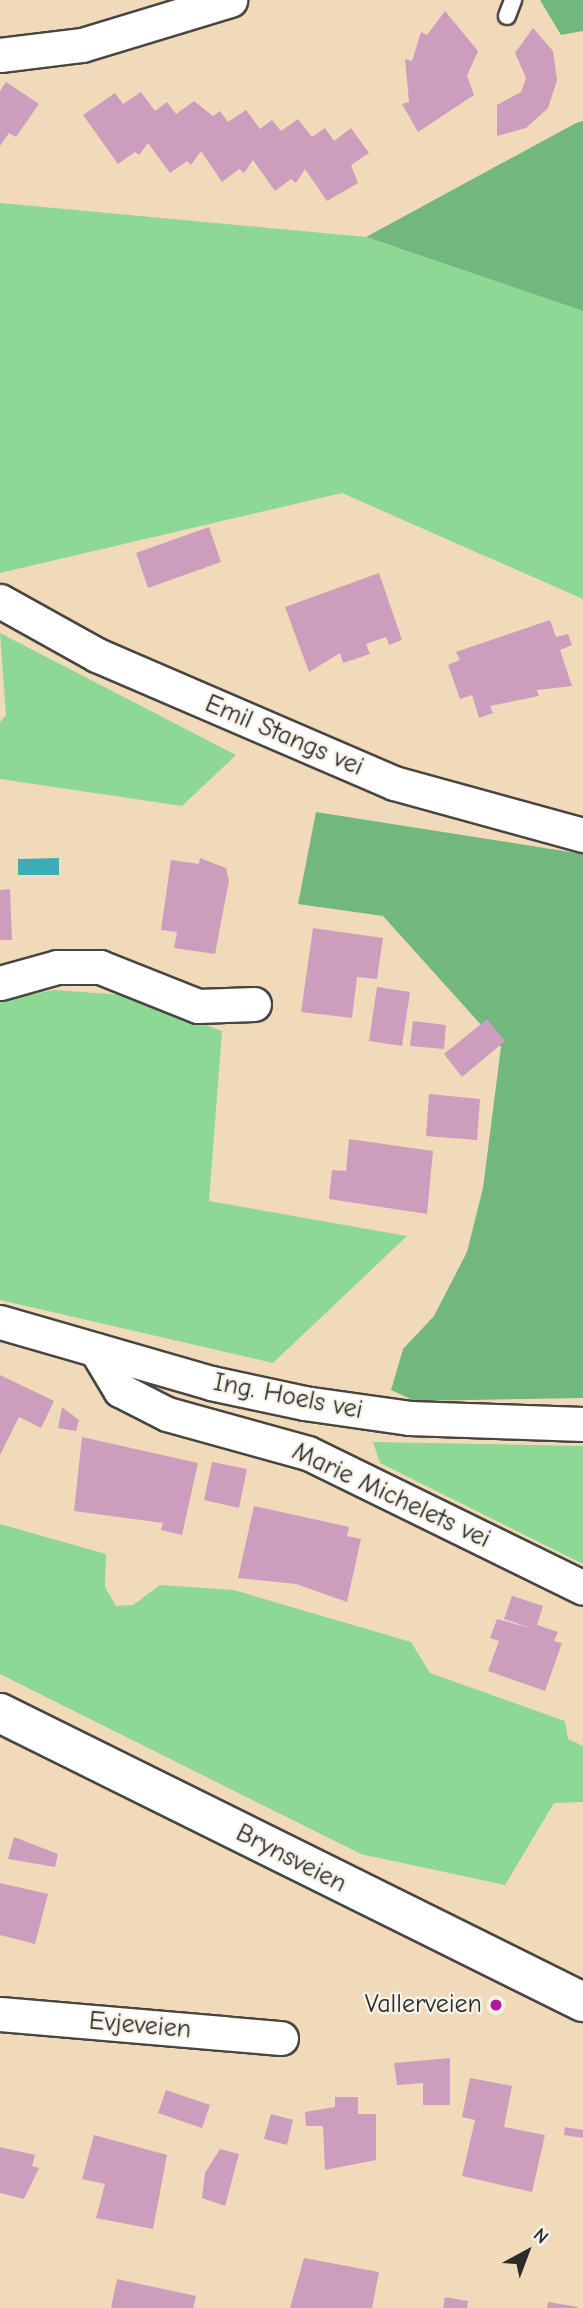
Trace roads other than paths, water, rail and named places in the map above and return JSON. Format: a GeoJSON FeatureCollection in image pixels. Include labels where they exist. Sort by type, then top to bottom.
{"type":"FeatureCollection","features":[{"type":"Feature","properties":{"kind":"main road","name":"Brynsveien"},"geometry":{"type":"LineString","coordinates":[[0,1713],[583,2002]]}},
{"type":"Feature","properties":{"kind":"street"},"geometry":{"type":"LineString","coordinates":[[0,55],[82,45],[230,0]]}},
{"type":"Feature","properties":{"kind":"street","name":"Emil Stangs vei"},"geometry":{"type":"LineString","coordinates":[[0,601],[97,655],[394,783],[583,835]]}},
{"type":"Feature","properties":{"kind":"street"},"geometry":{"type":"LineString","coordinates":[[0,984],[57,967],[100,967],[198,1006],[254,1004]]}},
{"type":"Feature","properties":{"kind":"street","name":"Ing. Hoels vei"},"geometry":{"type":"LineString","coordinates":[[0,1322],[96,1350],[304,1403],[450,1421],[583,1424]]}},
{"type":"Feature","properties":{"kind":"street","name":"Marie Michelets vei"},"geometry":{"type":"LineString","coordinates":[[96,1350],[120,1390],[167,1414],[308,1453],[583,1588]]}},
{"type":"Feature","properties":{"kind":"street","name":"Evjeveien"},"geometry":{"type":"LineString","coordinates":[[0,2014],[281,2038]]}},
{"type":"Feature","properties":{"kind":"lane"},"geometry":{"type":"LineString","coordinates":[[507,16],[513,0]]}},
{"type":"Feature","properties":{"kind":"water"},"geometry":{"type":"Polygon","coordinates":[[[59,858],[59,875],[18,875],[18,859],[59,858]]]}},
{"type":"Feature","properties":{"kind":"place","name":"Vallerveien"},"geometry":{"type":"Point","coordinates":[496,2005]}}]}
